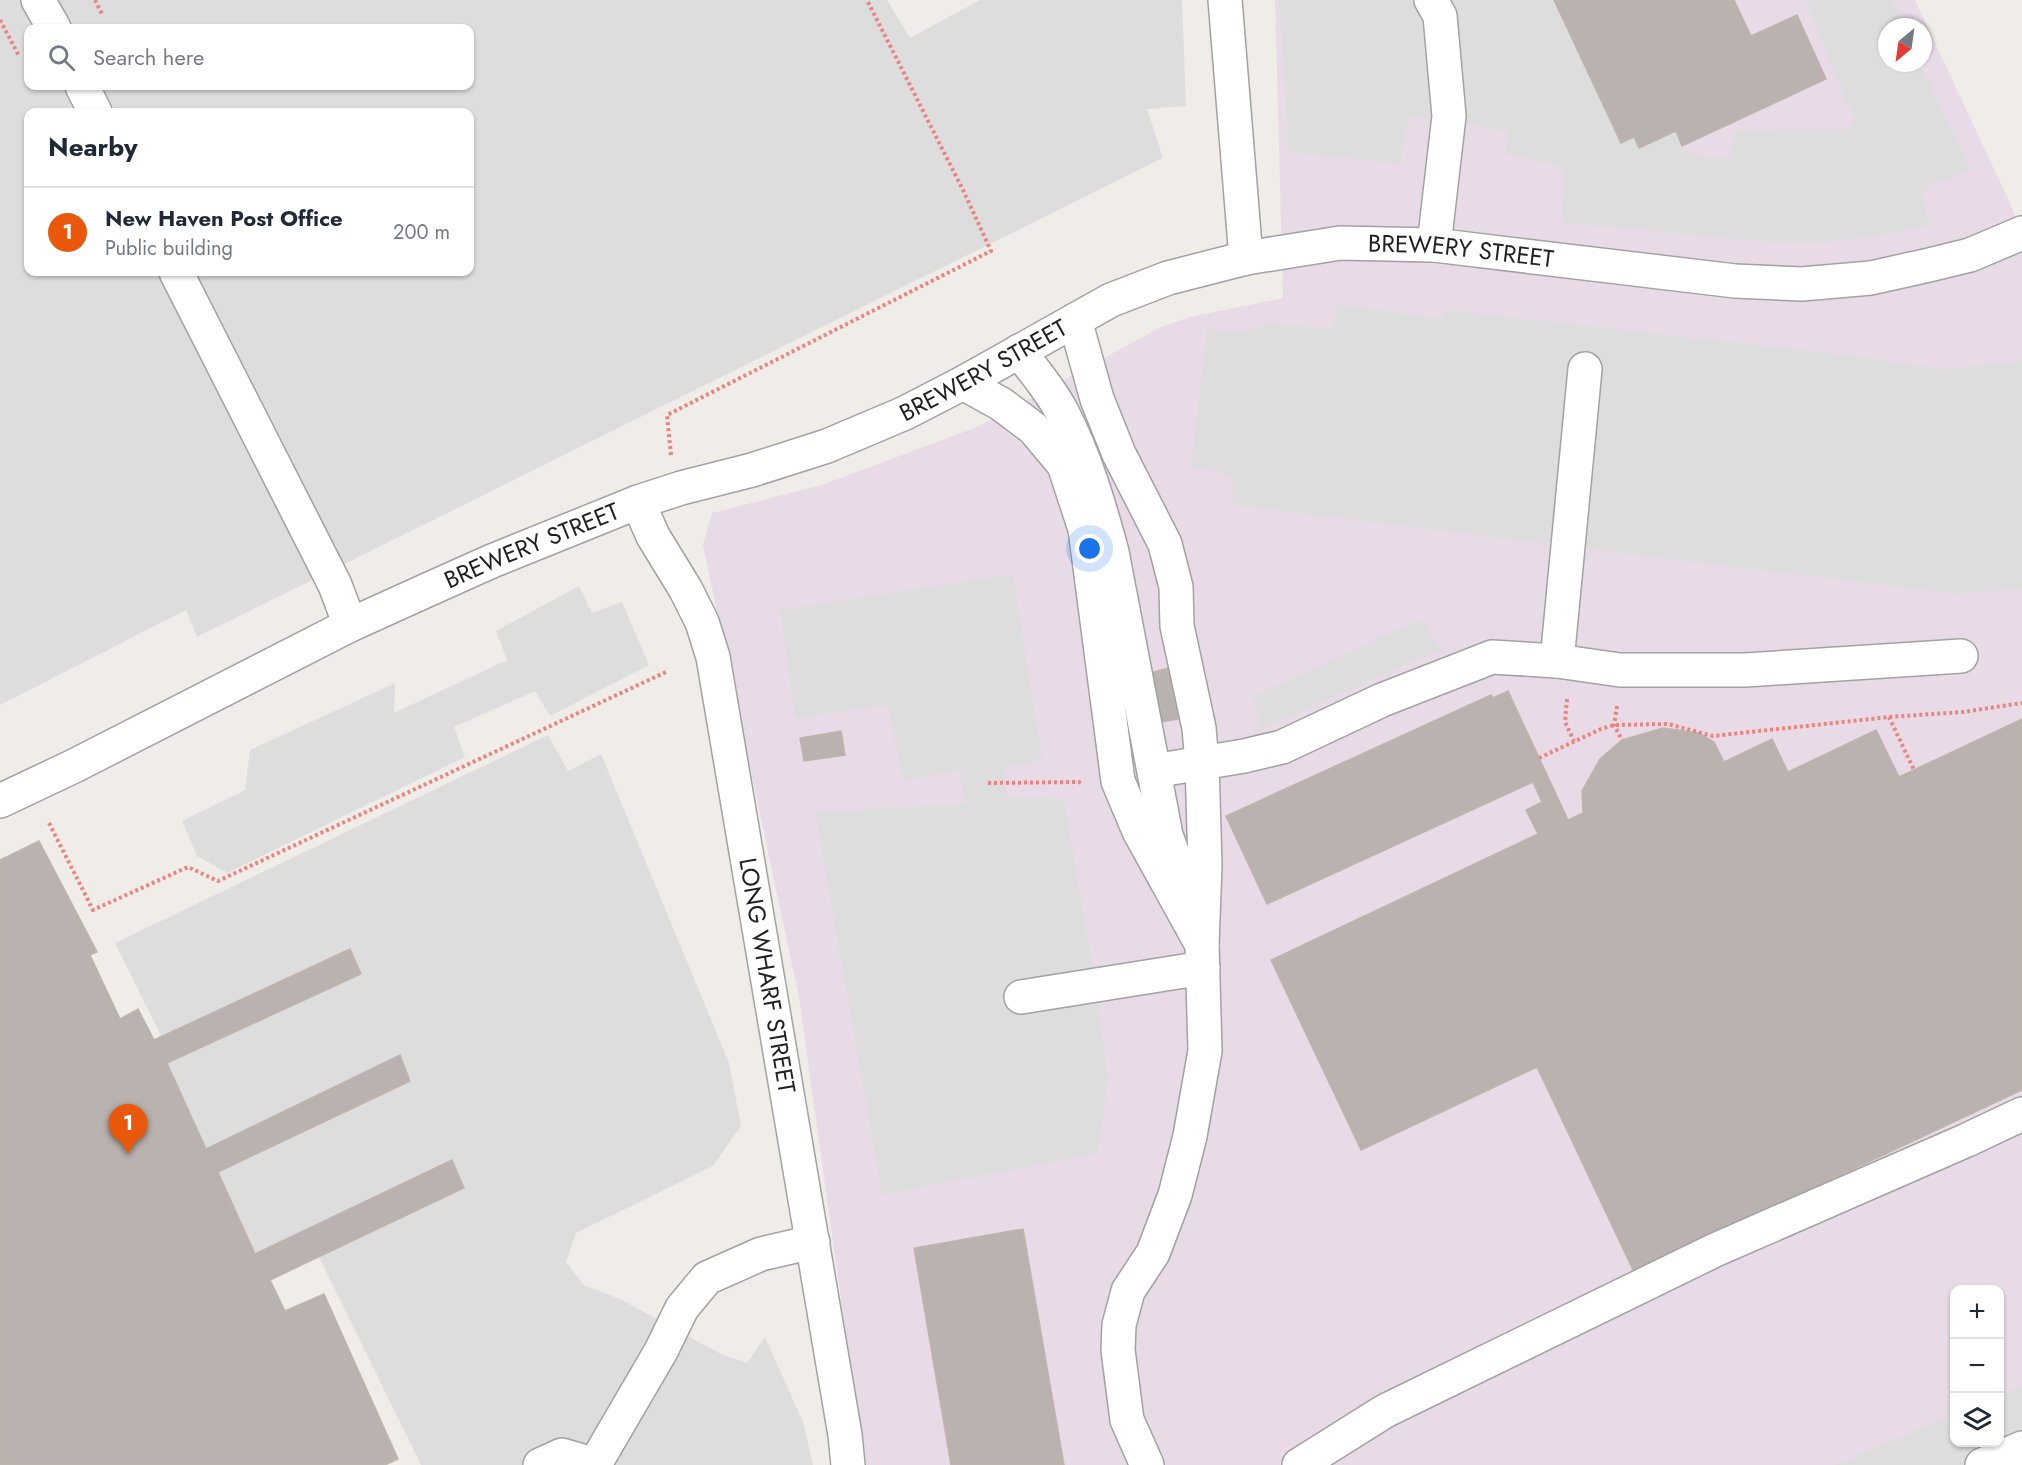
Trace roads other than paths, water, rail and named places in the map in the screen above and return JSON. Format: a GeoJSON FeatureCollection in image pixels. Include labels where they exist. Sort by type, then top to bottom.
{"type":"FeatureCollection","features":[{"type":"Feature","properties":{"kind":"street"},"geometry":{"type":"LineString","coordinates":[[38,0],[52,24]]}},
{"type":"Feature","properties":{"kind":"street"},"geometry":{"type":"LineString","coordinates":[[1225,0],[1246,258]]}},
{"type":"Feature","properties":{"kind":"street"},"geometry":{"type":"LineString","coordinates":[[1431,0],[1440,16],[1449,116],[1434,245]]}},
{"type":"Feature","properties":{"kind":"street"},"geometry":{"type":"LineString","coordinates":[[84,90],[93,108]]}},
{"type":"Feature","properties":{"kind":"street","name":"BREWERY STREET"},"geometry":{"type":"LineString","coordinates":[[0,801],[350,626],[492,561],[638,502],[827,446],[905,413],[1110,300],[1168,278],[1246,258],[1340,243],[1434,245],[1735,280],[1802,284],[1871,278],[1917,268],[1970,255],[2022,233]]}},
{"type":"Feature","properties":{"kind":"street"},"geometry":{"type":"LineString","coordinates":[[178,276],[335,585],[350,626]]}},
{"type":"Feature","properties":{"kind":"street"},"geometry":{"type":"LineString","coordinates":[[1075,320],[1097,399],[1141,500],[1165,544],[1176,587],[1177,627],[1199,728],[1202,763],[1205,865],[1202,956],[1205,1051],[1190,1136],[1175,1195],[1153,1253],[1128,1291],[1119,1325],[1118,1350],[1127,1420],[1147,1465]]}},
{"type":"Feature","properties":{"kind":"street"},"geometry":{"type":"LineString","coordinates":[[1018,351],[1061,410],[1089,473],[1112,552],[1166,835],[1202,956]]}},
{"type":"Feature","properties":{"kind":"street"},"geometry":{"type":"LineString","coordinates":[[1557,661],[1585,369]]}},
{"type":"Feature","properties":{"kind":"street"},"geometry":{"type":"LineString","coordinates":[[963,383],[1001,404],[1033,428],[1064,465],[1085,530],[1119,781],[1139,831],[1202,956]]}},
{"type":"Feature","properties":{"kind":"street","name":"LONG WHARF STREET"},"geometry":{"type":"LineString","coordinates":[[638,502],[653,536],[686,590],[702,622],[713,657],[813,1242],[848,1465]]}},
{"type":"Feature","properties":{"kind":"street"},"geometry":{"type":"LineString","coordinates":[[1154,771],[1244,756],[1282,747],[1382,700],[1492,657],[1557,661],[1620,670],[1745,670],[1961,656]]}},
{"type":"Feature","properties":{"kind":"street"},"geometry":{"type":"LineString","coordinates":[[1021,997],[1202,956]]}},
{"type":"Feature","properties":{"kind":"street"},"geometry":{"type":"LineString","coordinates":[[1299,1465],[1385,1411],[1715,1250],[2022,1114]]}},
{"type":"Feature","properties":{"kind":"street"},"geometry":{"type":"LineString","coordinates":[[540,1465],[562,1455],[596,1465],[661,1351],[682,1308],[707,1278],[761,1254],[813,1242]]}},
{"type":"Feature","properties":{"kind":"street"},"geometry":{"type":"LineString","coordinates":[[1982,1465],[2022,1448]]}},
{"type":"Feature","properties":{"kind":"place","name":"New Haven Post Office"},"geometry":{"type":"Point","coordinates":[128,1154]}}]}
